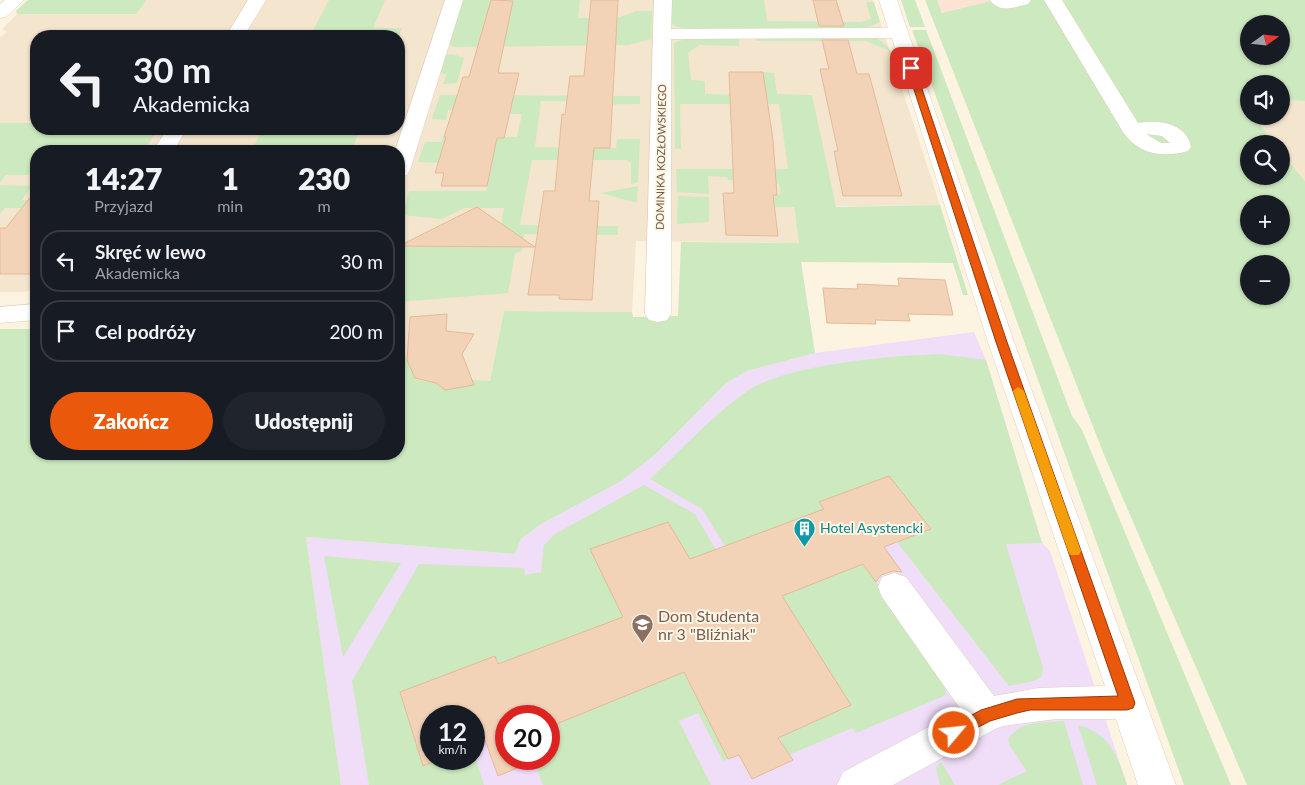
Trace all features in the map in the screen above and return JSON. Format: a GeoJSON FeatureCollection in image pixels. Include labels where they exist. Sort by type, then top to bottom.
{"type":"FeatureCollection","features":[{"type":"Feature","properties":{"kind":"street"},"geometry":{"type":"LineString","coordinates":[[0,14],[15,0]]}},
{"type":"Feature","properties":{"kind":"street"},"geometry":{"type":"LineString","coordinates":[[239,30],[257,0]]}},
{"type":"Feature","properties":{"kind":"street"},"geometry":{"type":"LineString","coordinates":[[405,151],[454,0]]}},
{"type":"Feature","properties":{"kind":"street","name":"DOMINIKA KOZŁOWSKIEGO"},"geometry":{"type":"LineString","coordinates":[[658,314],[663,0]]}},
{"type":"Feature","properties":{"kind":"street"},"geometry":{"type":"LineString","coordinates":[[888,0],[1004,352],[1157,785]]}},
{"type":"Feature","properties":{"kind":"street"},"geometry":{"type":"LineString","coordinates":[[999,0],[1005,4],[1022,0]]}},
{"type":"Feature","properties":{"kind":"street"},"geometry":{"type":"LineString","coordinates":[[1053,0],[1133,132]]}},
{"type":"Feature","properties":{"kind":"street"},"geometry":{"type":"LineString","coordinates":[[662,34],[900,33]]}},
{"type":"Feature","properties":{"kind":"street"},"geometry":{"type":"LineString","coordinates":[[0,315],[30,312]]}},
{"type":"Feature","properties":{"kind":"street"},"geometry":{"type":"LineString","coordinates":[[894,587],[986,715]]}},
{"type":"Feature","properties":{"kind":"street"},"geometry":{"type":"LineString","coordinates":[[856,785],[986,715],[1030,704],[1127,703]]}},
{"type":"Feature","properties":{"kind":"shaded area"},"geometry":{"type":"Polygon","coordinates":[[[147,0],[873,0],[940,205],[794,207],[799,243],[636,241],[632,312],[504,311],[476,451],[405,451],[405,145],[31,145],[39,135],[405,135],[405,30],[30,30],[30,123],[0,123],[0,37],[7,32],[2,29],[17,14],[136,14],[147,0]]]}},
{"type":"Feature","properties":{"kind":"shaded area"},"geometry":{"type":"Polygon","coordinates":[[[937,0],[995,0],[942,13],[937,0]]]}},
{"type":"Feature","properties":{"kind":"shaded area"},"geometry":{"type":"Polygon","coordinates":[[[1290,100],[1305,101],[1305,181],[1290,163],[1290,135],[1268,135],[1260,125],[1290,125],[1290,100]]]}},
{"type":"Feature","properties":{"kind":"shaded area"},"geometry":{"type":"Polygon","coordinates":[[[30,146],[30,290],[26,292],[0,292],[0,183],[30,146]]]}},
{"type":"Feature","properties":{"kind":"shaded area"},"geometry":{"type":"Polygon","coordinates":[[[974,332],[986,360],[1042,543],[1050,551],[1127,785],[341,785],[306,537],[515,554],[521,539],[541,524],[576,505],[657,453],[725,384],[747,371],[815,353],[974,332]]]}},
{"type":"Feature","properties":{"kind":"green space"},"geometry":{"type":"Polygon","coordinates":[[[28,0],[147,0],[136,14],[17,14],[16,11],[28,0]]]}},
{"type":"Feature","properties":{"kind":"green space"},"geometry":{"type":"Polygon","coordinates":[[[329,0],[385,0],[373,28],[402,28],[401,30],[313,30],[329,0]]]}},
{"type":"Feature","properties":{"kind":"green space"},"geometry":{"type":"Polygon","coordinates":[[[462,0],[580,0],[578,18],[617,18],[637,11],[652,11],[651,39],[628,45],[455,47],[448,45],[462,0]]]}},
{"type":"Feature","properties":{"kind":"green space"},"geometry":{"type":"Polygon","coordinates":[[[669,0],[764,0],[767,21],[861,22],[871,19],[866,2],[874,2],[880,22],[863,29],[690,29],[677,27],[670,22],[669,0]]]}},
{"type":"Feature","properties":{"kind":"green space"},"geometry":{"type":"Polygon","coordinates":[[[901,0],[915,0],[925,27],[910,27],[901,0]]]}},
{"type":"Feature","properties":{"kind":"green space"},"geometry":{"type":"Polygon","coordinates":[[[925,0],[937,0],[942,13],[995,0],[1305,0],[1305,101],[1290,100],[1290,75],[1240,75],[1240,125],[1260,125],[1268,135],[1240,135],[1240,185],[1290,185],[1290,163],[1305,181],[1305,785],[1247,785],[1105,457],[925,0]]]}},
{"type":"Feature","properties":{"kind":"green space"},"geometry":{"type":"Polygon","coordinates":[[[912,30],[926,30],[1072,416],[1082,430],[1231,785],[1184,785],[912,30]]]}},
{"type":"Feature","properties":{"kind":"green space"},"geometry":{"type":"Polygon","coordinates":[[[739,37],[739,46],[699,45],[688,53],[691,80],[705,81],[705,94],[741,95],[741,87],[765,87],[763,72],[774,73],[777,94],[812,95],[836,207],[940,205],[968,295],[963,295],[953,263],[801,262],[815,353],[747,371],[725,384],[657,453],[621,481],[541,524],[521,539],[515,554],[306,537],[341,785],[0,785],[0,329],[30,329],[30,460],[405,460],[405,355],[415,378],[421,381],[466,386],[472,380],[490,381],[504,311],[632,312],[633,317],[678,316],[681,242],[799,243],[794,207],[775,207],[773,195],[780,195],[779,184],[762,184],[762,180],[728,180],[727,177],[708,176],[709,194],[677,192],[676,169],[788,169],[779,104],[680,104],[681,149],[675,148],[674,43],[685,39],[739,37]]]}},
{"type":"Feature","properties":{"kind":"green space"},"geometry":{"type":"Polygon","coordinates":[[[756,37],[872,37],[887,47],[893,56],[900,74],[896,74],[888,50],[866,41],[756,41],[756,37]]]}},
{"type":"Feature","properties":{"kind":"green space"},"geometry":{"type":"Polygon","coordinates":[[[453,54],[464,58],[457,83],[443,84],[447,74],[439,73],[445,55],[453,54]]]}},
{"type":"Feature","properties":{"kind":"green space"},"geometry":{"type":"Polygon","coordinates":[[[440,95],[640,96],[640,104],[584,105],[575,101],[541,101],[535,147],[616,148],[617,139],[640,139],[638,182],[631,184],[631,163],[627,160],[532,160],[520,225],[618,226],[618,235],[524,234],[522,251],[515,253],[508,293],[405,302],[405,246],[497,247],[504,208],[464,208],[442,219],[405,215],[405,205],[409,191],[486,191],[491,165],[418,162],[425,142],[441,142],[443,137],[517,137],[522,114],[466,113],[467,111],[448,110],[446,120],[432,119],[440,95]]]}},
{"type":"Feature","properties":{"kind":"green space"},"geometry":{"type":"Polygon","coordinates":[[[0,123],[30,123],[30,135],[154,135],[148,145],[30,145],[30,175],[6,175],[0,183],[0,123]]]}},
{"type":"Feature","properties":{"kind":"green space"},"geometry":{"type":"Polygon","coordinates":[[[260,135],[357,135],[354,145],[254,145],[260,135]]]}},
{"type":"Feature","properties":{"kind":"green space"},"geometry":{"type":"Polygon","coordinates":[[[0,185],[30,186],[22,200],[28,200],[22,208],[5,208],[0,214],[0,185]]]}},
{"type":"Feature","properties":{"kind":"green space"},"geometry":{"type":"Polygon","coordinates":[[[638,186],[637,203],[601,193],[638,186]]]}},
{"type":"Feature","properties":{"kind":"green space"},"geometry":{"type":"Polygon","coordinates":[[[678,196],[709,197],[709,222],[677,224],[678,196]]]}},
{"type":"Feature","properties":{"kind":"green space"},"geometry":{"type":"Polygon","coordinates":[[[939,354],[986,360],[1042,543],[1006,544],[1043,668],[1042,676],[1034,681],[1009,686],[897,542],[931,529],[912,505],[903,508],[889,476],[819,502],[829,516],[725,546],[702,509],[650,479],[733,401],[764,382],[812,368],[839,363],[939,354]]]}},
{"type":"Feature","properties":{"kind":"green space"},"geometry":{"type":"Polygon","coordinates":[[[644,485],[695,514],[716,550],[690,559],[668,522],[591,549],[650,607],[565,639],[502,675],[494,656],[400,692],[409,723],[420,719],[413,732],[420,755],[420,770],[479,770],[484,785],[369,785],[352,681],[419,564],[524,568],[525,575],[541,572],[544,545],[555,534],[644,485]]]}},
{"type":"Feature","properties":{"kind":"green space"},"geometry":{"type":"Polygon","coordinates":[[[852,548],[932,661],[943,679],[946,695],[856,733],[852,728],[789,755],[779,737],[851,705],[724,618],[852,548]]]}},
{"type":"Feature","properties":{"kind":"green space"},"geometry":{"type":"Polygon","coordinates":[[[324,556],[401,563],[343,657],[324,556]]]}},
{"type":"Feature","properties":{"kind":"green space"},"geometry":{"type":"Polygon","coordinates":[[[684,672],[728,759],[723,761],[698,713],[679,721],[711,785],[543,785],[537,770],[560,770],[560,723],[684,672]]]}},
{"type":"Feature","properties":{"kind":"green space"},"geometry":{"type":"Polygon","coordinates":[[[1064,721],[1083,785],[998,785],[1027,771],[1010,746],[1008,739],[1013,733],[1026,725],[1064,721]]]}},
{"type":"Feature","properties":{"kind":"green space"},"geometry":{"type":"Polygon","coordinates":[[[1078,725],[1098,734],[1105,740],[1116,756],[1127,785],[1097,785],[1078,725]]]}},
{"type":"Feature","properties":{"kind":"green space"},"geometry":{"type":"Polygon","coordinates":[[[941,762],[955,785],[940,785],[936,768],[941,762]]]}},
{"type":"Feature","properties":{"kind":"building"},"geometry":{"type":"Polygon","coordinates":[[[491,0],[513,1],[498,73],[519,73],[504,138],[497,138],[487,186],[441,186],[444,173],[435,173],[446,137],[444,137],[463,77],[469,77],[491,0]]]}},
{"type":"Feature","properties":{"kind":"building"},"geometry":{"type":"Polygon","coordinates":[[[591,0],[618,0],[610,148],[594,148],[589,201],[599,201],[592,300],[559,299],[559,295],[528,295],[544,191],[555,191],[562,114],[565,115],[570,76],[584,76],[591,0]]]}},
{"type":"Feature","properties":{"kind":"building"},"geometry":{"type":"Polygon","coordinates":[[[813,0],[836,0],[844,26],[819,26],[813,0]]]}},
{"type":"Feature","properties":{"kind":"building"},"geometry":{"type":"Polygon","coordinates":[[[822,40],[848,40],[857,74],[869,74],[902,196],[843,196],[834,151],[838,151],[820,69],[829,69],[822,40]]]}},
{"type":"Feature","properties":{"kind":"building"},"geometry":{"type":"Polygon","coordinates":[[[729,72],[763,72],[773,140],[777,195],[773,195],[778,236],[726,235],[723,193],[734,193],[729,72]]]}},
{"type":"Feature","properties":{"kind":"building"},"geometry":{"type":"Polygon","coordinates":[[[30,198],[30,274],[0,274],[0,228],[6,228],[30,198]]]}},
{"type":"Feature","properties":{"kind":"building"},"geometry":{"type":"Polygon","coordinates":[[[477,207],[535,247],[405,246],[405,243],[477,207]]]}},
{"type":"Feature","properties":{"kind":"building"},"geometry":{"type":"Polygon","coordinates":[[[898,278],[945,280],[953,315],[908,314],[910,321],[875,320],[876,324],[827,323],[823,288],[858,289],[857,284],[899,286],[898,278]]]}},
{"type":"Feature","properties":{"kind":"building"},"geometry":{"type":"Polygon","coordinates":[[[447,314],[446,331],[474,334],[462,354],[474,385],[445,390],[436,383],[415,378],[407,360],[410,317],[447,314]]]}},
{"type":"Feature","properties":{"kind":"building"},"geometry":{"type":"Polygon","coordinates":[[[889,476],[931,529],[884,547],[902,572],[893,571],[881,575],[876,582],[863,564],[782,596],[851,705],[778,738],[793,760],[752,779],[739,755],[728,759],[684,672],[560,723],[560,705],[495,705],[495,768],[485,740],[485,705],[420,705],[420,756],[400,692],[495,656],[498,664],[623,617],[590,549],[668,522],[690,559],[824,509],[819,502],[889,476]]]}},
{"type":"Feature","properties":{"kind":"building"},"geometry":{"type":"Polygon","coordinates":[[[496,770],[512,770],[498,776],[496,770]]]}},
{"type":"Feature","properties":{"kind":"slow traffic"},"geometry":{"type":"LineString","coordinates":[[1018,391],[1074,551]]}},
{"type":"Feature","properties":{"kind":"place","name":"Hotel Asystencki"},"geometry":{"type":"Point","coordinates":[804,547]}},
{"type":"Feature","properties":{"kind":"place","name":"Dom Studenta nr 3 \"Bliźniak\""},"geometry":{"type":"Point","coordinates":[642,644]}},
{"type":"Feature","properties":{"kind":"route"},"geometry":{"type":"LineString","coordinates":[[911,68],[983,280],[1001,342],[1127,703],[1063,703],[1017,706],[986,715],[954,733]]}}]}
